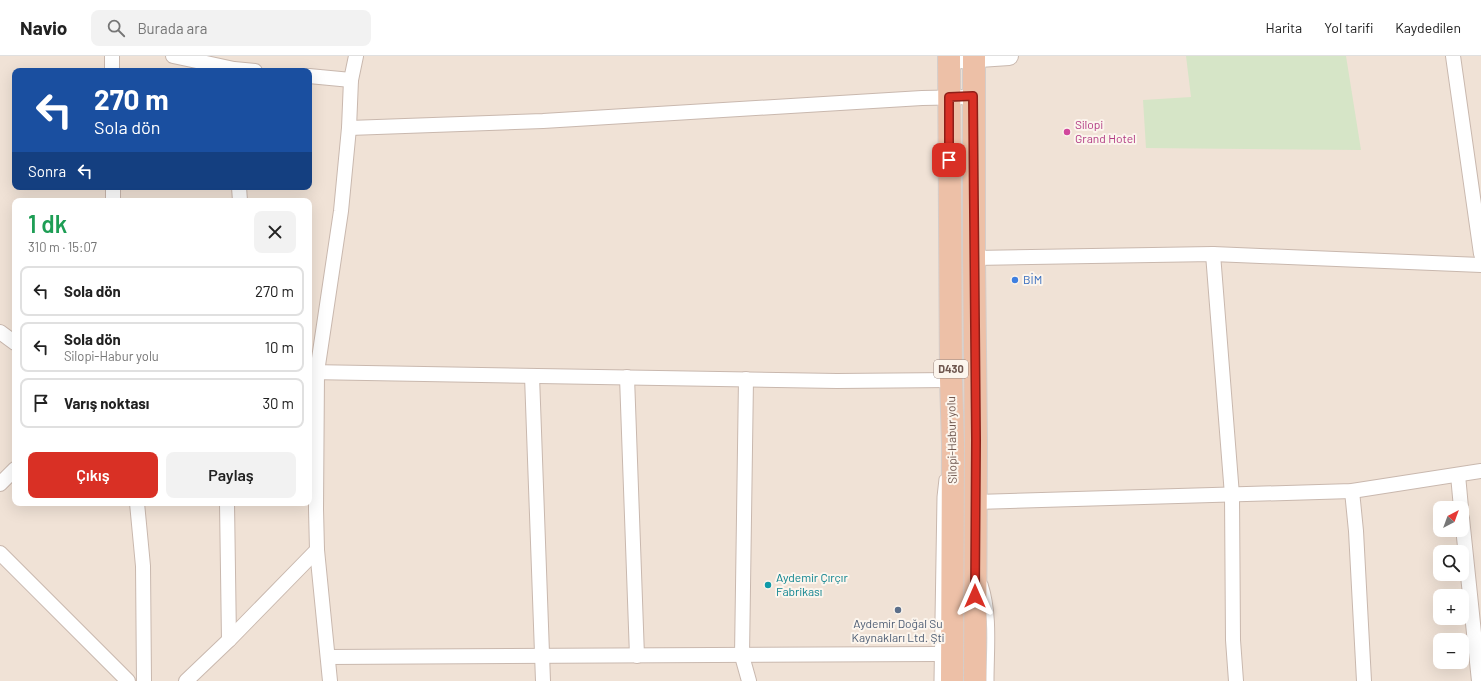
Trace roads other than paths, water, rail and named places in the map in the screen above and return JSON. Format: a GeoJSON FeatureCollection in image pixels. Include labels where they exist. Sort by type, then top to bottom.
{"type":"FeatureCollection","features":[{"type":"Feature","properties":{"kind":"highway","name":"D430"},"geometry":{"type":"LineString","coordinates":[[974,57],[976,502],[975,681]]}},
{"type":"Feature","properties":{"kind":"highway","name":"Silopi-Habur yolu"},"geometry":{"type":"LineString","coordinates":[[949,58],[951,380],[953,444],[952,681]]}},
{"type":"Feature","properties":{"kind":"street"},"geometry":{"type":"LineString","coordinates":[[112,56],[112,68]]}},
{"type":"Feature","properties":{"kind":"street"},"geometry":{"type":"LineString","coordinates":[[173,56],[225,68]]}},
{"type":"Feature","properties":{"kind":"street"},"geometry":{"type":"LineString","coordinates":[[330,681],[317,550],[313,372],[341,211],[349,128],[351,80],[356,56]]}},
{"type":"Feature","properties":{"kind":"street"},"geometry":{"type":"LineString","coordinates":[[949,58],[1009,56]]}},
{"type":"Feature","properties":{"kind":"street"},"geometry":{"type":"LineString","coordinates":[[1453,56],[1481,254]]}},
{"type":"Feature","properties":{"kind":"street"},"geometry":{"type":"LineString","coordinates":[[312,76],[351,80]]}},
{"type":"Feature","properties":{"kind":"street"},"geometry":{"type":"LineString","coordinates":[[349,128],[543,121],[973,96]]}},
{"type":"Feature","properties":{"kind":"street"},"geometry":{"type":"LineString","coordinates":[[974,258],[1213,254],[1481,265]]}},
{"type":"Feature","properties":{"kind":"street"},"geometry":{"type":"LineString","coordinates":[[1213,254],[1232,495],[1233,640],[1236,681]]}},
{"type":"Feature","properties":{"kind":"street"},"geometry":{"type":"LineString","coordinates":[[0,332],[12,341]]}},
{"type":"Feature","properties":{"kind":"street"},"geometry":{"type":"LineString","coordinates":[[313,372],[837,381],[951,380]]}},
{"type":"Feature","properties":{"kind":"street"},"geometry":{"type":"LineString","coordinates":[[532,376],[543,681]]}},
{"type":"Feature","properties":{"kind":"street"},"geometry":{"type":"LineString","coordinates":[[627,377],[637,656]]}},
{"type":"Feature","properties":{"kind":"street"},"geometry":{"type":"LineString","coordinates":[[746,379],[742,656],[749,681]]}},
{"type":"Feature","properties":{"kind":"street"},"geometry":{"type":"LineString","coordinates":[[976,502],[1352,491],[1481,471]]}},
{"type":"Feature","properties":{"kind":"street"},"geometry":{"type":"LineString","coordinates":[[0,484],[12,472]]}},
{"type":"Feature","properties":{"kind":"street"},"geometry":{"type":"LineString","coordinates":[[1458,475],[1460,501]]}},
{"type":"Feature","properties":{"kind":"street"},"geometry":{"type":"LineString","coordinates":[[1352,491],[1356,531],[1364,681]]}},
{"type":"Feature","properties":{"kind":"street"},"geometry":{"type":"LineString","coordinates":[[137,506],[143,566],[144,681]]}},
{"type":"Feature","properties":{"kind":"street"},"geometry":{"type":"LineString","coordinates":[[227,506],[229,640]]}},
{"type":"Feature","properties":{"kind":"street"},"geometry":{"type":"LineString","coordinates":[[1464,537],[1479,681]]}},
{"type":"Feature","properties":{"kind":"street"},"geometry":{"type":"LineString","coordinates":[[186,681],[229,640],[317,550]]}},
{"type":"Feature","properties":{"kind":"street"},"geometry":{"type":"LineString","coordinates":[[0,553],[128,681]]}},
{"type":"Feature","properties":{"kind":"street"},"geometry":{"type":"LineString","coordinates":[[328,657],[938,654]]}},
{"type":"Feature","properties":{"kind":"lane"},"geometry":{"type":"LineString","coordinates":[[938,681],[940,497],[945,470],[953,444]]}},
{"type":"Feature","properties":{"kind":"lane"},"geometry":{"type":"LineString","coordinates":[[975,567],[982,580],[990,610],[990,681]]}},
{"type":"Feature","properties":{"kind":"place","name":"Silopi Grand Hotel"},"geometry":{"type":"Point","coordinates":[1067,132]}},
{"type":"Feature","properties":{"kind":"place","name":"BİM"},"geometry":{"type":"Point","coordinates":[1015,280]}},
{"type":"Feature","properties":{"kind":"place","name":"Aydemir Çırçır Fabrikası"},"geometry":{"type":"Point","coordinates":[768,585]}},
{"type":"Feature","properties":{"kind":"place","name":"Aydemir Doğal Su Kaynakları Ltd. Şti"},"geometry":{"type":"Point","coordinates":[898,610]}}]}
